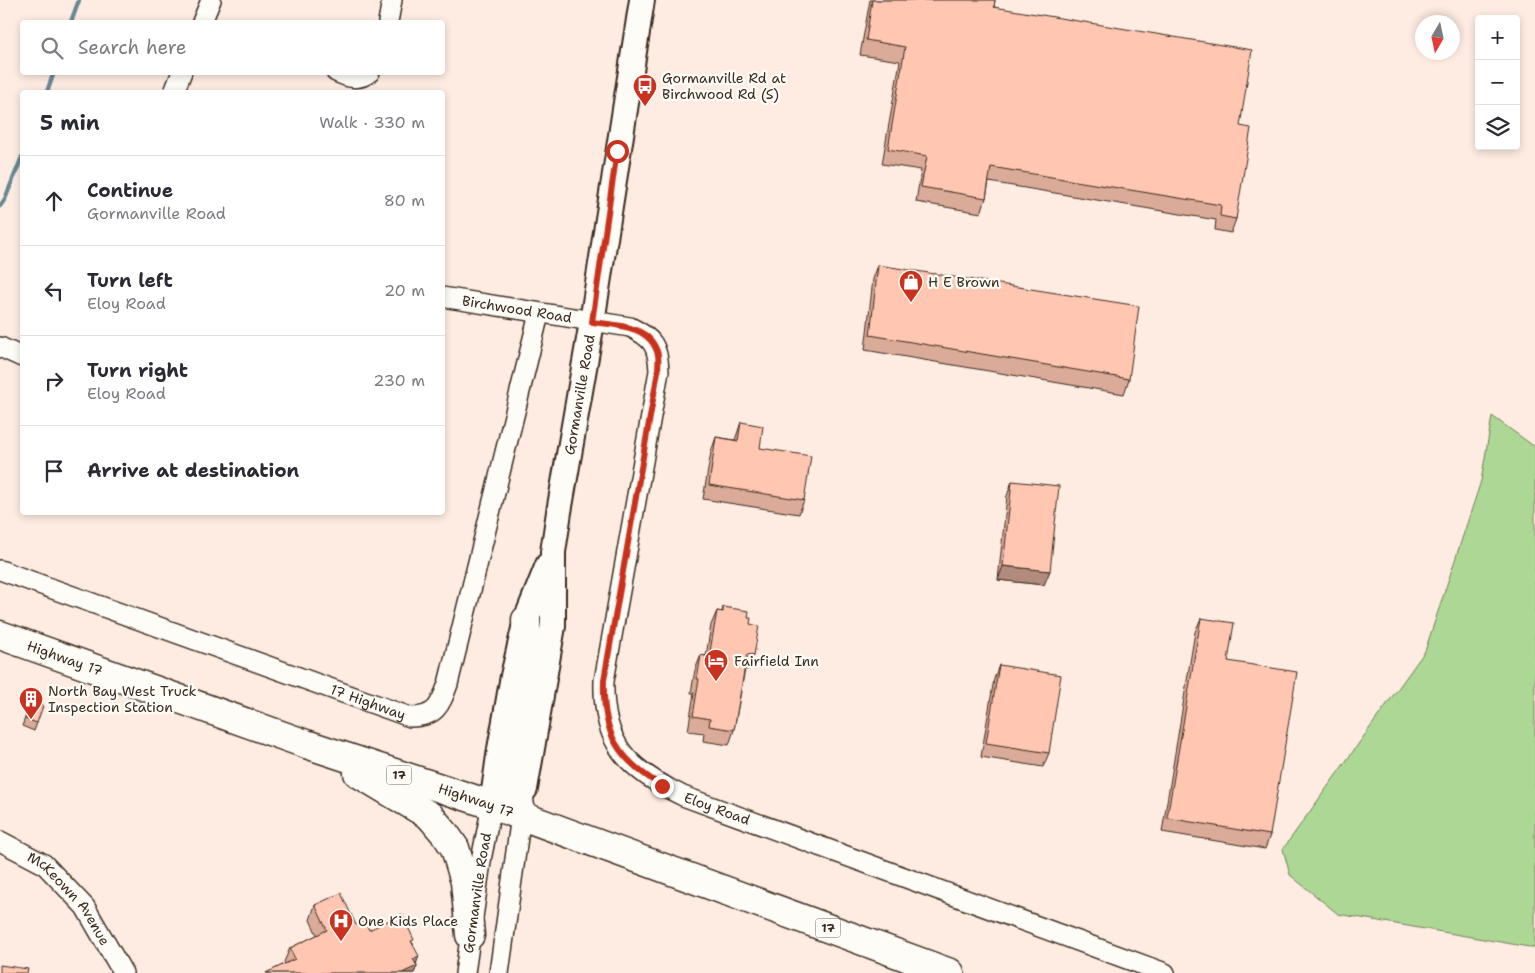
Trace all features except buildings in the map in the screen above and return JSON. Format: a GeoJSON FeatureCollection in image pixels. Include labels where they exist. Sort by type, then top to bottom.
{"type":"FeatureCollection","features":[{"type":"Feature","properties":{"kind":"highway"},"geometry":{"type":"LineString","coordinates":[[521,816],[517,782],[517,753],[529,679],[526,620]]}},
{"type":"Feature","properties":{"kind":"highway","name":"Highway 17"},"geometry":{"type":"LineString","coordinates":[[0,635],[306,744],[492,805],[950,973]]}},
{"type":"Feature","properties":{"kind":"highway"},"geometry":{"type":"LineString","coordinates":[[306,744],[430,816],[455,848],[465,882],[470,936]]}},
{"type":"Feature","properties":{"kind":"main road","name":"Gormanville Road"},"geometry":{"type":"LineString","coordinates":[[521,816],[553,626],[553,552],[592,322],[642,0]]}},
{"type":"Feature","properties":{"kind":"main road","name":"Gormanville Road"},"geometry":{"type":"LineString","coordinates":[[492,805],[501,740],[526,620],[553,552]]}},
{"type":"Feature","properties":{"kind":"street"},"geometry":{"type":"LineString","coordinates":[[388,20],[392,0]]}},
{"type":"Feature","properties":{"kind":"street"},"geometry":{"type":"LineString","coordinates":[[175,90],[181,75]]}},
{"type":"Feature","properties":{"kind":"street"},"geometry":{"type":"LineString","coordinates":[[343,75],[357,78],[364,75]]}},
{"type":"Feature","properties":{"kind":"street","name":"Birchwood Road"},"geometry":{"type":"LineString","coordinates":[[445,298],[592,322]]}},
{"type":"Feature","properties":{"kind":"street","name":"17 Highway"},"geometry":{"type":"LineString","coordinates":[[0,570],[410,717],[430,714],[437,709],[448,684],[539,314]]}},
{"type":"Feature","properties":{"kind":"street","name":"Eloy Road"},"geometry":{"type":"LineString","coordinates":[[592,322],[630,327],[642,333],[652,342],[658,355],[658,371],[604,680],[603,700],[611,736],[632,764],[646,776],[682,796],[1165,973]]}},
{"type":"Feature","properties":{"kind":"street"},"geometry":{"type":"LineString","coordinates":[[0,347],[20,356]]}},
{"type":"Feature","properties":{"kind":"street","name":"Gormanville Road"},"geometry":{"type":"LineString","coordinates":[[465,970],[492,805]]}},
{"type":"Feature","properties":{"kind":"street","name":"Gormanville Road"},"geometry":{"type":"LineString","coordinates":[[499,973],[521,816]]}},
{"type":"Feature","properties":{"kind":"street","name":"McKeown Avenue"},"geometry":{"type":"LineString","coordinates":[[0,841],[44,864],[85,907],[123,973]]}},
{"type":"Feature","properties":{"kind":"green space"},"geometry":{"type":"Polygon","coordinates":[[[1492,416],[1535,447],[1535,948],[1338,914],[1290,875],[1283,849],[1425,651],[1481,481],[1492,416]]]}},
{"type":"Feature","properties":{"kind":"waterway"},"geometry":{"type":"LineString","coordinates":[[72,20],[79,0]]}},
{"type":"Feature","properties":{"kind":"waterway"},"geometry":{"type":"LineString","coordinates":[[48,90],[53,75]]}},
{"type":"Feature","properties":{"kind":"waterway"},"geometry":{"type":"LineString","coordinates":[[0,206],[5,199],[20,162]]}},
{"type":"Feature","properties":{"kind":"place","name":"Gormanville Rd at Birchwood Rd (S)"},"geometry":{"type":"Point","coordinates":[645,107]}},
{"type":"Feature","properties":{"kind":"place","name":"H E Brown"},"geometry":{"type":"Point","coordinates":[911,303]}},
{"type":"Feature","properties":{"kind":"place","name":"Fairfield Inn"},"geometry":{"type":"Point","coordinates":[716,682]}},
{"type":"Feature","properties":{"kind":"place","name":"North Bay West Truck Inspection Station"},"geometry":{"type":"Point","coordinates":[31,720]}},
{"type":"Feature","properties":{"kind":"place","name":"One Kids Place"},"geometry":{"type":"Point","coordinates":[341,942]}},
{"type":"Feature","properties":{"kind":"route"},"geometry":{"type":"LineString","coordinates":[[617,151],[592,322],[630,327],[642,333],[652,342],[658,355],[658,371],[604,680],[603,700],[611,736],[620,750],[632,764],[662,786]]}}]}
